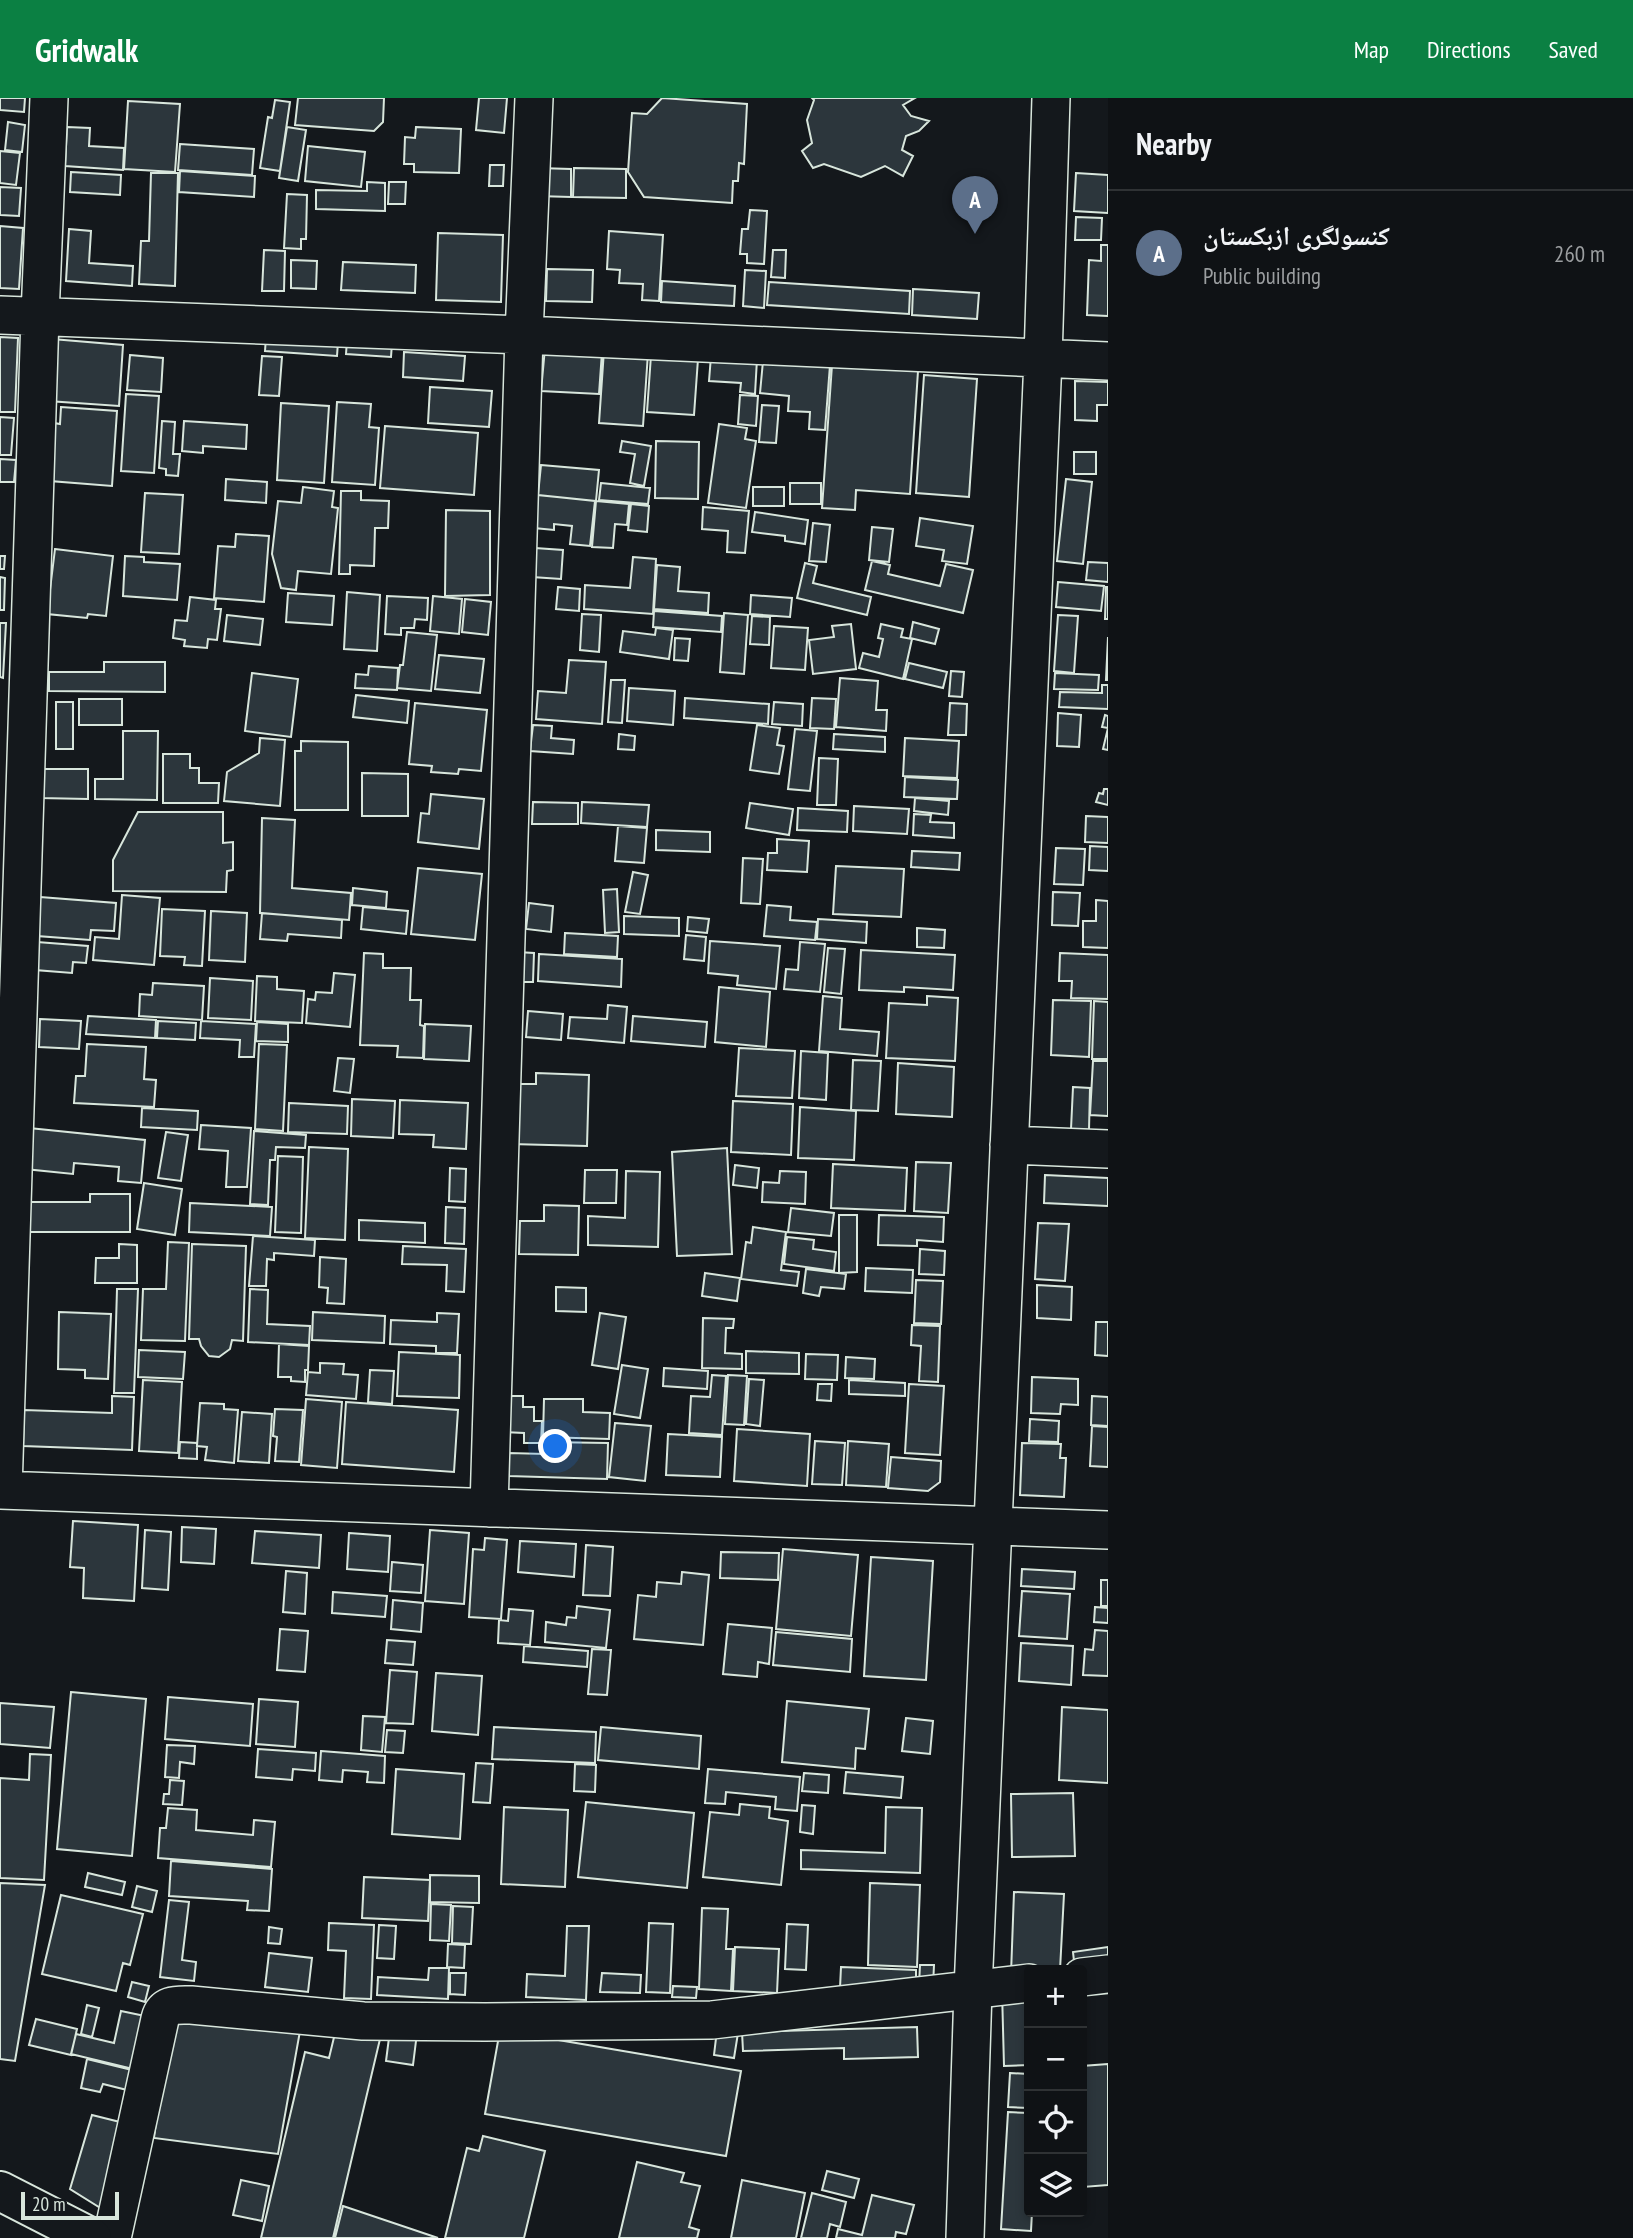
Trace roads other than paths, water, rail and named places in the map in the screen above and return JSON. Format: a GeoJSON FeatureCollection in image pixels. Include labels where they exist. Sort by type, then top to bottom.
{"type":"FeatureCollection","features":[{"type":"Feature","properties":{"kind":"highway"},"geometry":{"type":"LineString","coordinates":[[0,2191],[92,2238]]}},
{"type":"Feature","properties":{"kind":"street"},"geometry":{"type":"LineString","coordinates":[[49,98],[2,1490],[1108,1530]]}},
{"type":"Feature","properties":{"kind":"street"},"geometry":{"type":"LineString","coordinates":[[489,1508],[524,335],[534,98]]}},
{"type":"Feature","properties":{"kind":"street"},"geometry":{"type":"LineString","coordinates":[[965,2238],[973,1990],[1043,359],[1051,98]]}},
{"type":"Feature","properties":{"kind":"street"},"geometry":{"type":"LineString","coordinates":[[0,315],[1108,361]]}},
{"type":"Feature","properties":{"kind":"street"},"geometry":{"type":"LineString","coordinates":[[1009,1144],[1108,1149]]}},
{"type":"Feature","properties":{"kind":"street"},"geometry":{"type":"LineString","coordinates":[[1087,1976],[1108,1974]]}},
{"type":"Feature","properties":{"kind":"street"},"geometry":{"type":"LineString","coordinates":[[112,2238],[161,2014],[169,2006],[191,2005],[363,2021],[712,2020],[1024,1984]]}},
{"type":"Feature","properties":{"kind":"place","name":"کنسولگری ازبکستان"},"geometry":{"type":"Point","coordinates":[975,234]}}]}
